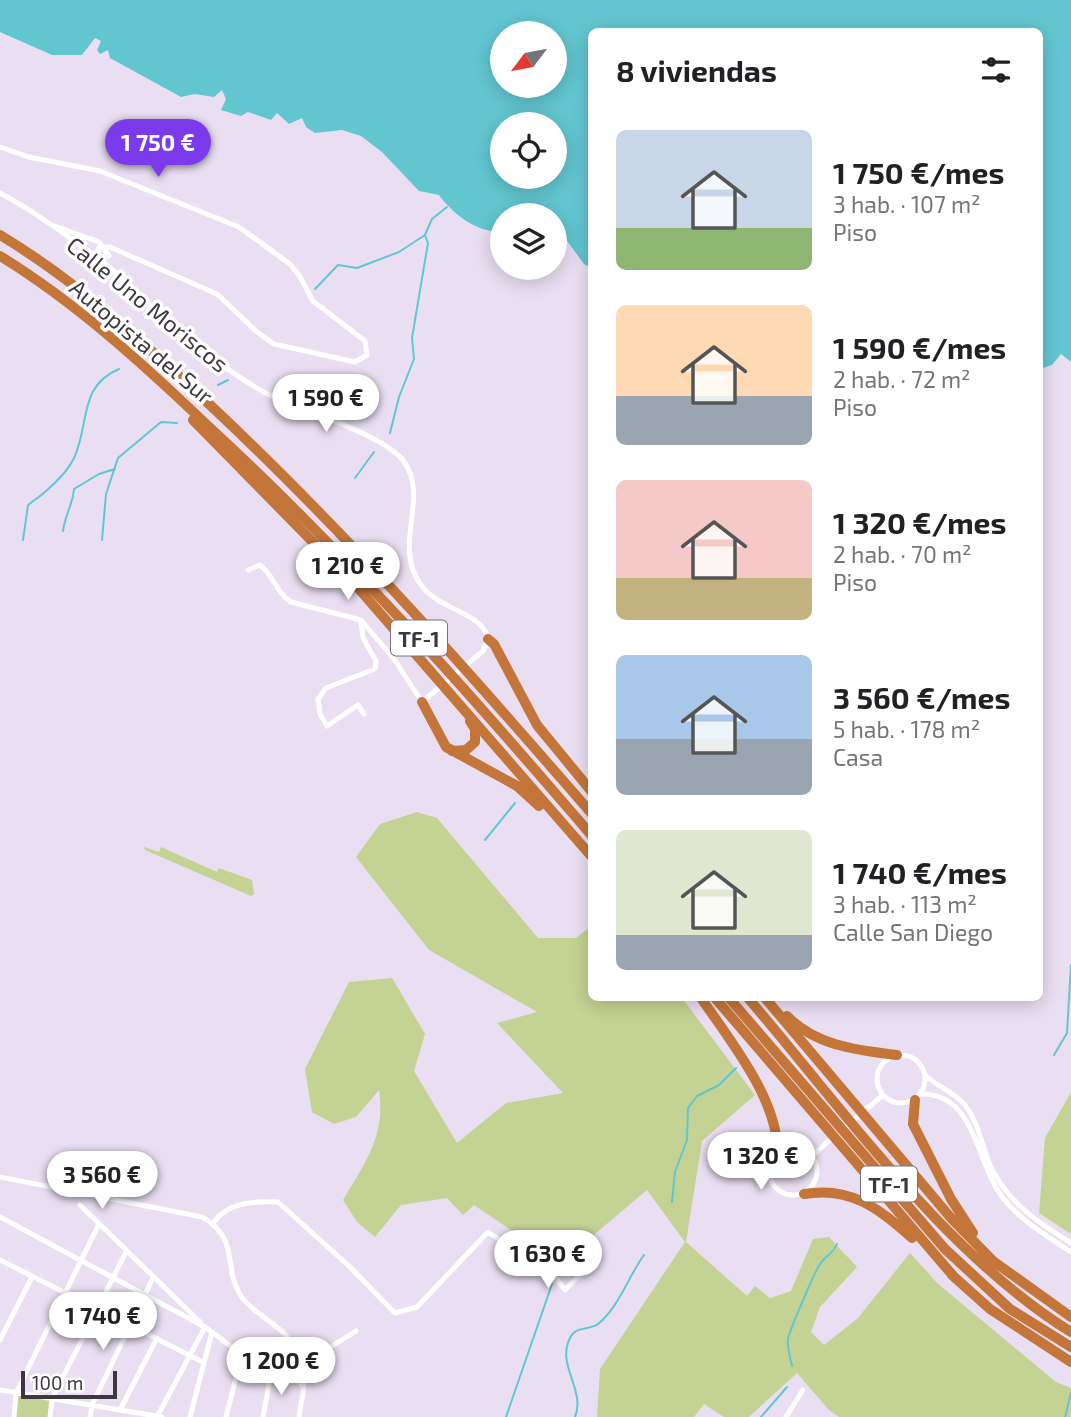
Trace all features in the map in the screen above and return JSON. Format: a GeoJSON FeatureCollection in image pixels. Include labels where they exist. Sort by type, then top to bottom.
{"type":"FeatureCollection","features":[{"type":"Feature","properties":{"kind":"highway","name":"Autopista del Sur"},"geometry":{"type":"LineString","coordinates":[[0,235],[53,269],[115,320],[257,448],[433,631],[588,809]]}},
{"type":"Feature","properties":{"kind":"highway","name":"Autopista del Sur"},"geometry":{"type":"LineString","coordinates":[[0,256],[49,290],[123,349],[301,514],[402,619],[588,831]]}},
{"type":"Feature","properties":{"kind":"highway"},"geometry":{"type":"LineString","coordinates":[[123,349],[359,589],[588,853]]}},
{"type":"Feature","properties":{"kind":"highway"},"geometry":{"type":"LineString","coordinates":[[488,639],[494,644],[537,725],[588,787]]}},
{"type":"Feature","properties":{"kind":"highway"},"geometry":{"type":"LineString","coordinates":[[452,751],[466,750],[476,737],[472,724],[453,696]]}},
{"type":"Feature","properties":{"kind":"highway"},"geometry":{"type":"LineString","coordinates":[[425,701],[438,736],[452,751],[516,786],[564,827]]}},
{"type":"Feature","properties":{"kind":"highway"},"geometry":{"type":"LineString","coordinates":[[703,1001],[771,1112],[778,1136],[777,1153]]}},
{"type":"Feature","properties":{"kind":"highway"},"geometry":{"type":"LineString","coordinates":[[718,1001],[955,1278]]}},
{"type":"Feature","properties":{"kind":"highway","name":"TF-1"},"geometry":{"type":"LineString","coordinates":[[732,1001],[945,1249],[1010,1309],[1071,1348]]}},
{"type":"Feature","properties":{"kind":"highway","name":"TF-1"},"geometry":{"type":"LineString","coordinates":[[751,1001],[952,1236],[1009,1289],[1071,1332]]}},
{"type":"Feature","properties":{"kind":"highway"},"geometry":{"type":"LineString","coordinates":[[770,1001],[793,1022],[821,1039],[845,1048],[897,1055]]}},
{"type":"Feature","properties":{"kind":"highway"},"geometry":{"type":"LineString","coordinates":[[770,1001],[951,1218],[1005,1269],[1071,1317]]}},
{"type":"Feature","properties":{"kind":"highway"},"geometry":{"type":"LineString","coordinates":[[918,1097],[911,1115],[951,1199],[968,1227],[1005,1269]]}},
{"type":"Feature","properties":{"kind":"highway"},"geometry":{"type":"LineString","coordinates":[[803,1194],[829,1190],[853,1196],[901,1228],[990,1309],[1071,1362]]}},
{"type":"Feature","properties":{"kind":"street"},"geometry":{"type":"LineString","coordinates":[[0,147],[29,157],[93,168],[239,227],[293,267],[313,301],[365,341],[367,355],[355,362],[274,344],[257,332],[217,294],[124,254],[104,248],[97,249],[95,257]]}},
{"type":"Feature","properties":{"kind":"street","name":"Calle Uno Moriscos"},"geometry":{"type":"LineString","coordinates":[[0,193],[103,261],[161,315],[236,375],[278,399],[380,442],[398,455],[406,464],[412,484],[408,547],[416,576],[439,603],[479,621],[488,639]]}},
{"type":"Feature","properties":{"kind":"street"},"geometry":{"type":"LineString","coordinates":[[52,225],[99,242],[109,256]]}},
{"type":"Feature","properties":{"kind":"street"},"geometry":{"type":"LineString","coordinates":[[103,261],[109,256],[124,254]]}},
{"type":"Feature","properties":{"kind":"street"},"geometry":{"type":"LineString","coordinates":[[248,570],[260,565],[283,597],[291,602],[361,620],[425,701],[483,651],[488,639]]}},
{"type":"Feature","properties":{"kind":"street"},"geometry":{"type":"LineString","coordinates":[[361,620],[363,638],[376,661],[375,669],[326,688],[318,699],[320,714],[327,726],[358,705],[364,714]]}},
{"type":"Feature","properties":{"kind":"street"},"geometry":{"type":"LineString","coordinates":[[1071,1243],[1039,1222],[1013,1199],[993,1170],[970,1112],[952,1094],[926,1076],[914,1059],[897,1055],[887,1060],[879,1069],[877,1084],[883,1095],[899,1104],[937,1094],[959,1109],[969,1124],[985,1169],[1003,1199],[1033,1227],[1071,1252]]}},
{"type":"Feature","properties":{"kind":"street"},"geometry":{"type":"LineString","coordinates":[[918,1097],[926,1076]]}},
{"type":"Feature","properties":{"kind":"street"},"geometry":{"type":"LineString","coordinates":[[812,1156],[883,1095]]}},
{"type":"Feature","properties":{"kind":"street"},"geometry":{"type":"LineString","coordinates":[[795,1147],[812,1156],[817,1178],[803,1194],[789,1196],[772,1185],[768,1171],[777,1153],[795,1147]]}},
{"type":"Feature","properties":{"kind":"street"},"geometry":{"type":"LineString","coordinates":[[0,1177],[202,1217],[213,1223],[226,1240],[238,1292],[287,1336],[295,1351],[295,1360],[305,1374],[299,1417]]}},
{"type":"Feature","properties":{"kind":"street"},"geometry":{"type":"LineString","coordinates":[[213,1223],[224,1211],[239,1205],[278,1202],[395,1313],[417,1307],[485,1233],[541,1258],[565,1290],[596,1258]]}},
{"type":"Feature","properties":{"kind":"street"},"geometry":{"type":"LineString","coordinates":[[80,1205],[205,1327],[256,1365],[295,1374]]}},
{"type":"Feature","properties":{"kind":"street"},"geometry":{"type":"LineString","coordinates":[[0,1217],[80,1263],[205,1327]]}},
{"type":"Feature","properties":{"kind":"street"},"geometry":{"type":"LineString","coordinates":[[14,1417],[16,1393],[99,1224]]}},
{"type":"Feature","properties":{"kind":"street"},"geometry":{"type":"LineString","coordinates":[[50,1417],[52,1399],[126,1252]]}},
{"type":"Feature","properties":{"kind":"street"},"geometry":{"type":"LineString","coordinates":[[0,1260],[203,1362]]}},
{"type":"Feature","properties":{"kind":"street"},"geometry":{"type":"LineString","coordinates":[[0,1340],[32,1277]]}},
{"type":"Feature","properties":{"kind":"street"},"geometry":{"type":"LineString","coordinates":[[90,1417],[92,1405],[153,1278]]}},
{"type":"Feature","properties":{"kind":"street"},"geometry":{"type":"LineString","coordinates":[[177,1313],[182,1306]]}},
{"type":"Feature","properties":{"kind":"street"},"geometry":{"type":"LineString","coordinates":[[0,1390],[158,1417],[205,1327]]}},
{"type":"Feature","properties":{"kind":"street"},"geometry":{"type":"LineString","coordinates":[[295,1374],[356,1331]]}},
{"type":"Feature","properties":{"kind":"street"},"geometry":{"type":"LineString","coordinates":[[190,1417],[212,1332]]}},
{"type":"Feature","properties":{"kind":"street"},"geometry":{"type":"LineString","coordinates":[[120,1410],[157,1338]]}},
{"type":"Feature","properties":{"kind":"street"},"geometry":{"type":"LineString","coordinates":[[242,1354],[273,1362],[295,1360]]}},
{"type":"Feature","properties":{"kind":"street"},"geometry":{"type":"LineString","coordinates":[[226,1417],[242,1354]]}},
{"type":"Feature","properties":{"kind":"street"},"geometry":{"type":"LineString","coordinates":[[262,1417],[274,1371],[273,1362]]}},
{"type":"Feature","properties":{"kind":"street"},"geometry":{"type":"LineString","coordinates":[[295,1374],[302,1386]]}},
{"type":"Feature","properties":{"kind":"street"},"geometry":{"type":"LineString","coordinates":[[786,1417],[803,1390]]}},
{"type":"Feature","properties":{"kind":"green space"},"geometry":{"type":"Polygon","coordinates":[[[417,812],[437,818],[538,938],[576,938],[588,928],[588,1001],[684,1001],[755,1095],[702,1141],[686,1242],[747,1296],[755,1286],[770,1298],[791,1291],[813,1239],[829,1237],[857,1267],[820,1307],[811,1332],[824,1345],[858,1318],[910,1253],[937,1283],[1056,1382],[1071,1388],[1071,1417],[839,1417],[829,1410],[797,1373],[749,1417],[724,1417],[704,1404],[694,1417],[597,1417],[600,1369],[685,1242],[647,1190],[558,1265],[524,1244],[511,1241],[515,1233],[474,1205],[463,1215],[447,1198],[401,1205],[375,1237],[357,1222],[343,1200],[372,1148],[379,1121],[379,1090],[356,1117],[334,1124],[312,1112],[305,1069],[349,982],[392,978],[425,1034],[414,1071],[457,1143],[506,1103],[563,1093],[497,1023],[537,1012],[429,950],[356,857],[380,824],[417,812]]]}},
{"type":"Feature","properties":{"kind":"green space"},"geometry":{"type":"Polygon","coordinates":[[[144,847],[159,852],[161,847],[217,872],[219,868],[252,880],[254,894],[251,896],[145,850],[144,847]]]}},
{"type":"Feature","properties":{"kind":"green space"},"geometry":{"type":"Polygon","coordinates":[[[1071,1092],[1071,1234],[1039,1213],[1045,1138],[1071,1092]]]}},
{"type":"Feature","properties":{"kind":"green space"},"geometry":{"type":"Polygon","coordinates":[[[16,1393],[52,1399],[50,1417],[14,1417],[16,1393]]]}},
{"type":"Feature","properties":{"kind":"water"},"geometry":{"type":"Polygon","coordinates":[[[0,0],[1071,0],[1071,362],[1061,354],[1052,365],[1043,368],[1043,28],[588,28],[588,266],[567,241],[567,203],[490,203],[490,231],[485,230],[459,216],[439,195],[419,191],[382,152],[361,136],[342,130],[315,133],[306,127],[302,118],[289,124],[277,113],[271,120],[248,112],[241,116],[221,110],[226,99],[222,90],[214,97],[195,94],[181,97],[110,58],[108,50],[100,54],[97,50],[101,41],[95,38],[82,55],[52,55],[0,32],[0,0]]]}},
{"type":"Feature","properties":{"kind":"waterway"},"geometry":{"type":"LineString","coordinates":[[315,289],[338,265],[357,268],[399,252],[425,235],[432,219],[447,207]]}},
{"type":"Feature","properties":{"kind":"waterway"},"geometry":{"type":"LineString","coordinates":[[390,433],[399,397],[414,359],[412,338],[428,243],[425,235]]}},
{"type":"Feature","properties":{"kind":"waterway"},"geometry":{"type":"LineString","coordinates":[[23,540],[28,505],[66,471],[79,445],[91,396],[106,376],[119,369]]}},
{"type":"Feature","properties":{"kind":"waterway"},"geometry":{"type":"LineString","coordinates":[[218,385],[228,380]]}},
{"type":"Feature","properties":{"kind":"waterway"},"geometry":{"type":"LineString","coordinates":[[102,540],[106,494],[118,458],[161,422],[177,423]]}},
{"type":"Feature","properties":{"kind":"waterway"},"geometry":{"type":"LineString","coordinates":[[355,478],[374,452]]}},
{"type":"Feature","properties":{"kind":"waterway"},"geometry":{"type":"LineString","coordinates":[[63,531],[74,489],[99,474],[115,469]]}},
{"type":"Feature","properties":{"kind":"waterway"},"geometry":{"type":"LineString","coordinates":[[485,840],[515,803]]}},
{"type":"Feature","properties":{"kind":"waterway"},"geometry":{"type":"LineString","coordinates":[[1054,1055],[1067,1033],[1071,965]]}},
{"type":"Feature","properties":{"kind":"waterway"},"geometry":{"type":"LineString","coordinates":[[672,1202],[675,1172],[687,1140],[688,1108],[697,1096],[719,1085],[736,1068]]}},
{"type":"Feature","properties":{"kind":"waterway"},"geometry":{"type":"LineString","coordinates":[[792,1366],[789,1334],[817,1269],[837,1244]]}},
{"type":"Feature","properties":{"kind":"waterway"},"geometry":{"type":"LineString","coordinates":[[575,1417],[577,1397],[566,1358],[570,1338],[576,1331],[594,1326],[605,1317],[644,1255]]}},
{"type":"Feature","properties":{"kind":"waterway"},"geometry":{"type":"LineString","coordinates":[[506,1417],[552,1284]]}},
{"type":"Feature","properties":{"kind":"waterway"},"geometry":{"type":"LineString","coordinates":[[761,1417],[787,1387]]}},
{"type":"Feature","properties":{"kind":"waterway"},"geometry":{"type":"LineString","coordinates":[[1065,1417],[1071,1393]]}}]}
